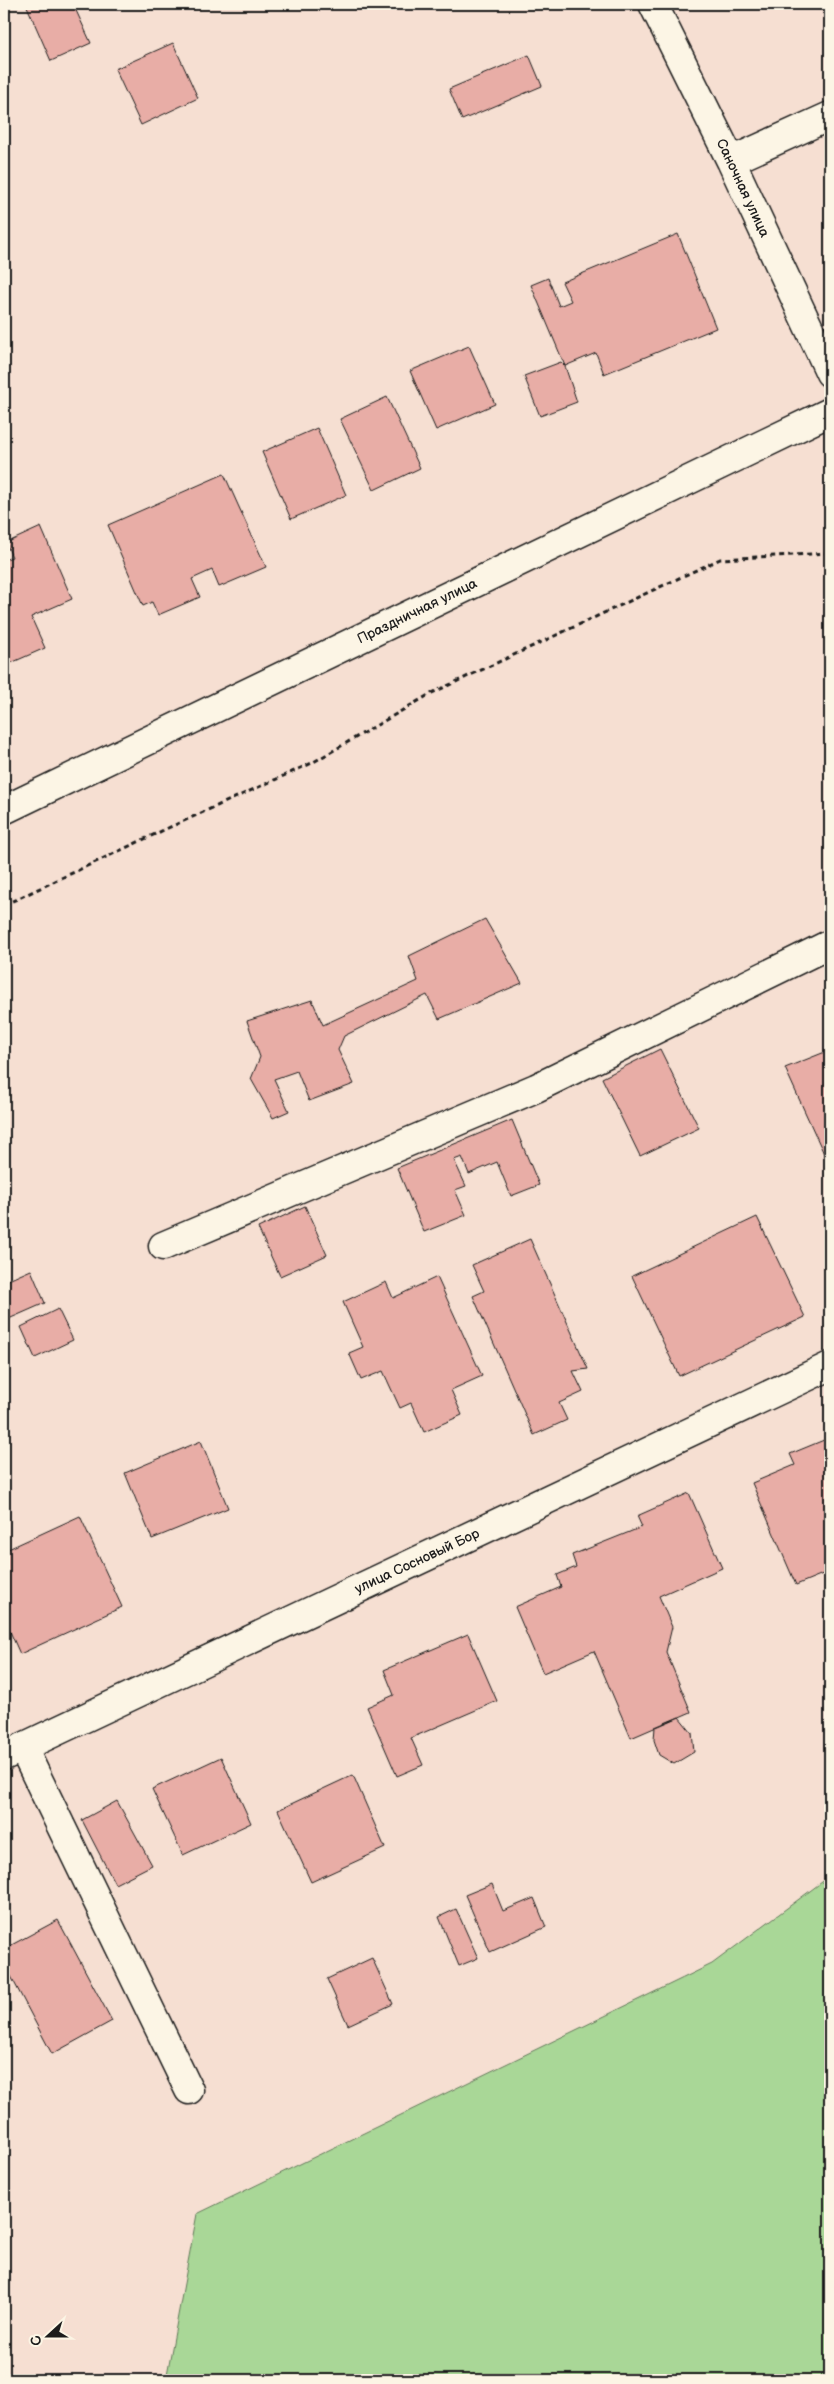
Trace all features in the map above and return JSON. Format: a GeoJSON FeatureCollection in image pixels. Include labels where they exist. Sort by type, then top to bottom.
{"type":"FeatureCollection","features":[{"type":"Feature","properties":{"kind":"street","name":"Саночная улица"},"geometry":{"type":"LineString","coordinates":[[653,4],[731,161],[830,373]]}},
{"type":"Feature","properties":{"kind":"street"},"geometry":{"type":"LineString","coordinates":[[731,161],[830,116]]}},
{"type":"Feature","properties":{"kind":"street","name":"Праздничная улица"},"geometry":{"type":"LineString","coordinates":[[4,810],[830,412]]}},
{"type":"Feature","properties":{"kind":"street"},"geometry":{"type":"LineString","coordinates":[[163,1246],[536,1088],[830,944]]}},
{"type":"Feature","properties":{"kind":"street","name":"улица Сосновый Бор"},"geometry":{"type":"LineString","coordinates":[[13,1752],[830,1366]]}},
{"type":"Feature","properties":{"kind":"street"},"geometry":{"type":"LineString","coordinates":[[13,1752],[189,2090]]}},
{"type":"Feature","properties":{"kind":"path"},"geometry":{"type":"LineString","coordinates":[[4,905],[312,763],[432,692],[720,559],[830,552]]}},
{"type":"Feature","properties":{"kind":"green space"},"geometry":{"type":"Polygon","coordinates":[[[830,1876],[830,2380],[166,2380],[197,2214],[712,1964],[830,1876]]]}},
{"type":"Feature","properties":{"kind":"building"},"geometry":{"type":"Polygon","coordinates":[[[26,4],[73,4],[91,43],[51,61],[26,4]]]}},
{"type":"Feature","properties":{"kind":"building"},"geometry":{"type":"Polygon","coordinates":[[[173,43],[198,98],[141,125],[115,69],[173,43]]]}},
{"type":"Feature","properties":{"kind":"building"},"geometry":{"type":"Polygon","coordinates":[[[529,55],[542,86],[462,120],[449,89],[529,55]]]}},
{"type":"Feature","properties":{"kind":"building"},"geometry":{"type":"Polygon","coordinates":[[[678,234],[716,328],[604,374],[596,353],[565,366],[531,285],[548,278],[559,306],[571,301],[562,282],[678,234]]]}},
{"type":"Feature","properties":{"kind":"building"},"geometry":{"type":"Polygon","coordinates":[[[469,346],[495,404],[436,430],[410,371],[469,346]]]}},
{"type":"Feature","properties":{"kind":"building"},"geometry":{"type":"Polygon","coordinates":[[[561,362],[565,366],[577,402],[540,416],[524,376],[561,362]]]}},
{"type":"Feature","properties":{"kind":"building"},"geometry":{"type":"Polygon","coordinates":[[[387,397],[420,468],[374,490],[340,419],[387,397]]]}},
{"type":"Feature","properties":{"kind":"building"},"geometry":{"type":"Polygon","coordinates":[[[317,428],[346,495],[291,519],[262,452],[317,428]]]}},
{"type":"Feature","properties":{"kind":"building"},"geometry":{"type":"Polygon","coordinates":[[[224,474],[266,567],[219,587],[212,570],[192,579],[200,597],[158,615],[152,602],[143,606],[108,525],[224,474]]]}},
{"type":"Feature","properties":{"kind":"building"},"geometry":{"type":"Polygon","coordinates":[[[41,527],[72,599],[31,617],[45,648],[4,666],[4,560],[12,557],[6,543],[41,527]]]}},
{"type":"Feature","properties":{"kind":"building"},"geometry":{"type":"Polygon","coordinates":[[[485,919],[522,983],[439,1019],[427,995],[344,1036],[338,1050],[354,1084],[309,1101],[297,1071],[274,1079],[289,1111],[273,1118],[251,1079],[260,1057],[247,1021],[312,1000],[323,1025],[418,981],[409,956],[485,919]]]}},
{"type":"Feature","properties":{"kind":"building"},"geometry":{"type":"Polygon","coordinates":[[[660,1049],[699,1128],[640,1156],[602,1078],[660,1049]]]}},
{"type":"Feature","properties":{"kind":"building"},"geometry":{"type":"Polygon","coordinates":[[[830,1050],[830,1167],[785,1068],[830,1050]]]}},
{"type":"Feature","properties":{"kind":"building"},"geometry":{"type":"Polygon","coordinates":[[[512,1120],[539,1185],[511,1196],[497,1162],[469,1174],[462,1157],[454,1160],[466,1186],[455,1190],[466,1215],[424,1232],[397,1168],[512,1120]]]}},
{"type":"Feature","properties":{"kind":"building"},"geometry":{"type":"Polygon","coordinates":[[[305,1206],[327,1255],[280,1276],[258,1228],[305,1206]]]}},
{"type":"Feature","properties":{"kind":"building"},"geometry":{"type":"Polygon","coordinates":[[[757,1217],[805,1317],[679,1376],[632,1276],[757,1217]]]}},
{"type":"Feature","properties":{"kind":"building"},"geometry":{"type":"Polygon","coordinates":[[[530,1239],[588,1369],[573,1371],[583,1392],[559,1403],[567,1420],[534,1435],[473,1296],[484,1291],[472,1265],[530,1239]]]}},
{"type":"Feature","properties":{"kind":"building"},"geometry":{"type":"Polygon","coordinates":[[[31,1270],[45,1303],[4,1321],[4,1282],[31,1270]]]}},
{"type":"Feature","properties":{"kind":"building"},"geometry":{"type":"Polygon","coordinates":[[[437,1277],[482,1376],[451,1390],[462,1415],[424,1432],[411,1403],[400,1408],[383,1371],[361,1380],[349,1353],[363,1347],[343,1302],[386,1282],[393,1298],[437,1277]]]}},
{"type":"Feature","properties":{"kind":"building"},"geometry":{"type":"Polygon","coordinates":[[[58,1309],[73,1340],[35,1358],[21,1327],[58,1309]]]}},
{"type":"Feature","properties":{"kind":"building"},"geometry":{"type":"Polygon","coordinates":[[[824,1440],[830,1452],[830,1571],[796,1585],[752,1483],[795,1465],[790,1454],[824,1440]]]}},
{"type":"Feature","properties":{"kind":"building"},"geometry":{"type":"Polygon","coordinates":[[[201,1441],[228,1508],[152,1539],[125,1473],[201,1441]]]}},
{"type":"Feature","properties":{"kind":"building"},"geometry":{"type":"Polygon","coordinates":[[[689,1493],[722,1568],[659,1596],[672,1627],[666,1652],[691,1712],[631,1738],[594,1651],[543,1673],[515,1607],[561,1587],[557,1575],[576,1567],[572,1555],[642,1527],[637,1516],[689,1493]]]}},
{"type":"Feature","properties":{"kind":"building"},"geometry":{"type":"Polygon","coordinates":[[[80,1516],[122,1607],[20,1654],[4,1618],[4,1551],[80,1516]]]}},
{"type":"Feature","properties":{"kind":"building"},"geometry":{"type":"Polygon","coordinates":[[[468,1634],[497,1701],[411,1738],[423,1765],[397,1776],[367,1707],[394,1695],[384,1670],[468,1634]]]}},
{"type":"Feature","properties":{"kind":"building"},"geometry":{"type":"Polygon","coordinates":[[[679,1717],[692,1733],[694,1752],[674,1764],[659,1755],[654,1740],[655,1727],[679,1717]]]}},
{"type":"Feature","properties":{"kind":"building"},"geometry":{"type":"Polygon","coordinates":[[[221,1757],[251,1823],[183,1855],[152,1789],[221,1757]]]}},
{"type":"Feature","properties":{"kind":"building"},"geometry":{"type":"Polygon","coordinates":[[[353,1775],[385,1848],[311,1882],[278,1810],[353,1775]]]}},
{"type":"Feature","properties":{"kind":"building"},"geometry":{"type":"Polygon","coordinates":[[[117,1801],[152,1865],[115,1884],[82,1820],[117,1801]]]}},
{"type":"Feature","properties":{"kind":"building"},"geometry":{"type":"Polygon","coordinates":[[[492,1884],[503,1911],[534,1898],[546,1927],[490,1952],[465,1895],[492,1884]]]}},
{"type":"Feature","properties":{"kind":"building"},"geometry":{"type":"Polygon","coordinates":[[[456,1909],[478,1958],[459,1966],[439,1917],[456,1909]]]}},
{"type":"Feature","properties":{"kind":"building"},"geometry":{"type":"Polygon","coordinates":[[[58,1920],[112,2021],[52,2054],[4,1963],[4,1949],[58,1920]]]}},
{"type":"Feature","properties":{"kind":"building"},"geometry":{"type":"Polygon","coordinates":[[[372,1958],[393,2004],[348,2025],[327,1979],[372,1958]]]}}]}
